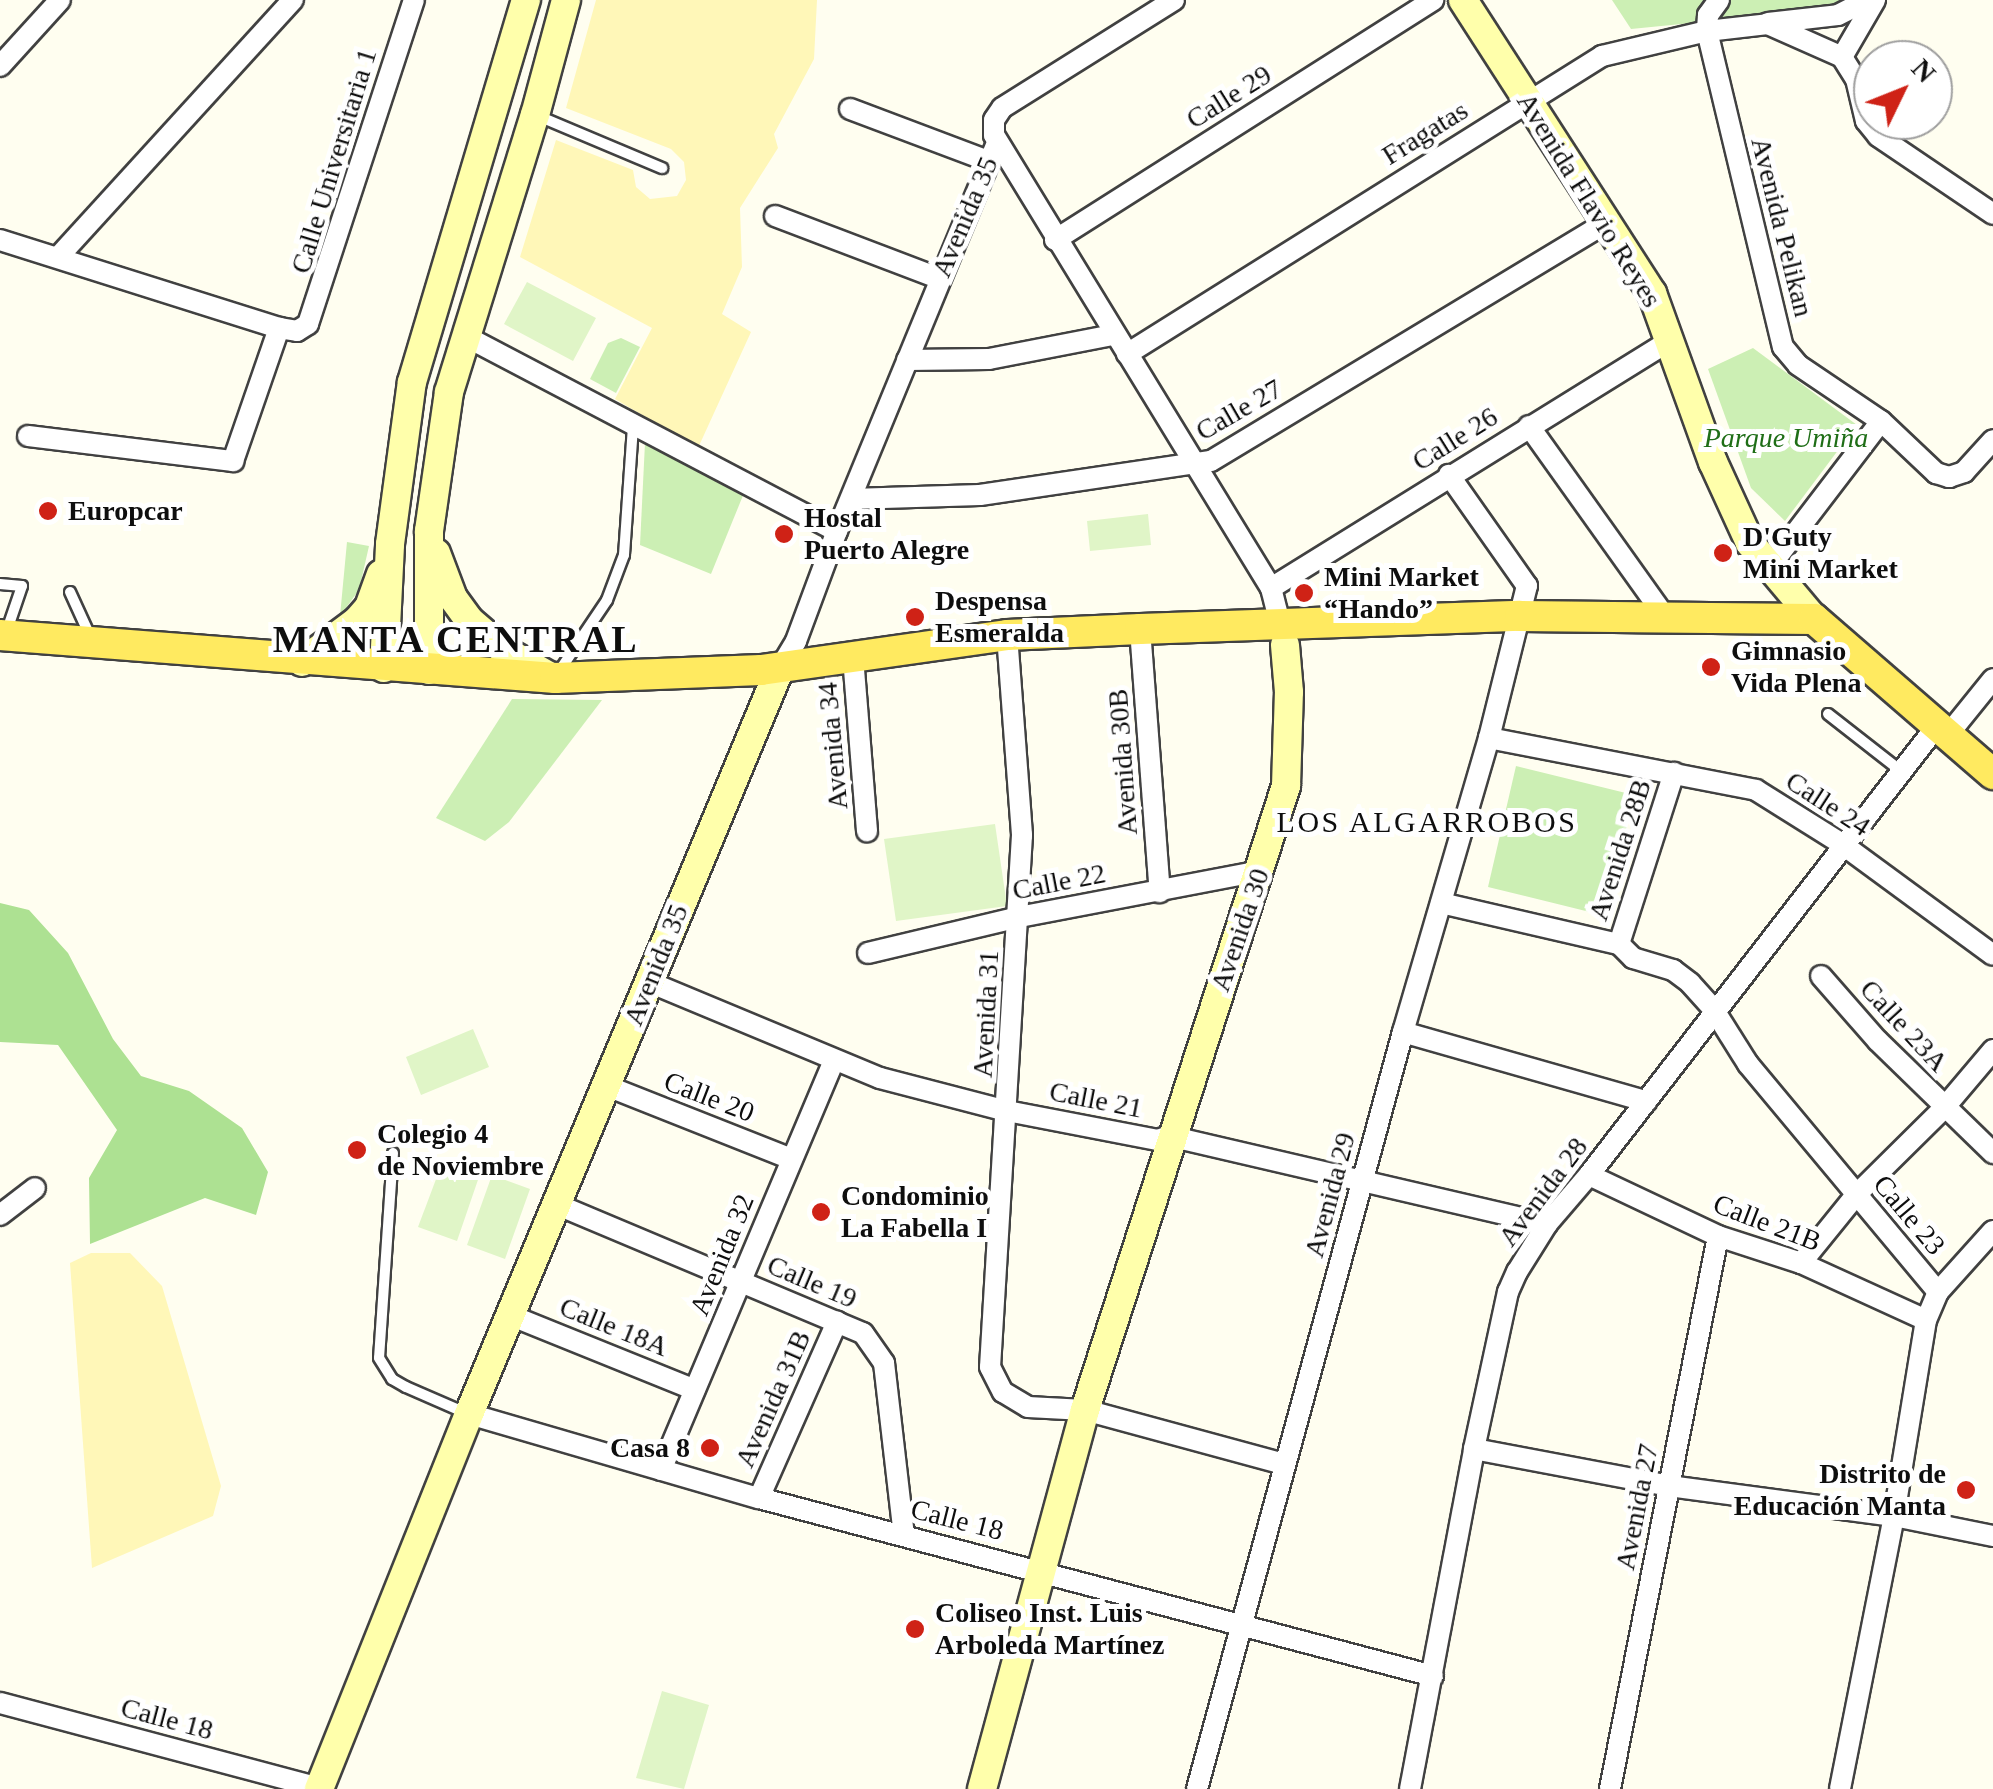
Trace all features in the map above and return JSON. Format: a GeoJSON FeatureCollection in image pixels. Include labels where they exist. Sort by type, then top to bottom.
{"type":"FeatureCollection","features":[{"type":"Feature","properties":{"kind":"main road"},"geometry":{"type":"LineString","coordinates":[[384,668],[390,544],[412,382],[526,0]]}},
{"type":"Feature","properties":{"kind":"main road"},"geometry":{"type":"LineString","coordinates":[[428,670],[429,532],[449,392],[535,115],[566,0]]}},
{"type":"Feature","properties":{"kind":"main road","name":"Avenida Flavio Reyes"},"geometry":{"type":"LineString","coordinates":[[1463,0],[1652,294],[1713,462],[1750,542],[1768,569],[1814,619],[1993,774]]}},
{"type":"Feature","properties":{"kind":"main road"},"geometry":{"type":"LineString","coordinates":[[429,532],[442,575],[469,620],[505,651],[552,677]]}},
{"type":"Feature","properties":{"kind":"main road"},"geometry":{"type":"LineString","coordinates":[[302,662],[341,636],[369,607],[390,544]]}},
{"type":"Feature","properties":{"kind":"main road"},"geometry":{"type":"LineString","coordinates":[[2,636],[302,662],[552,677],[780,668],[1008,636],[1140,629],[1283,634],[1520,616],[1814,619]]}},
{"type":"Feature","properties":{"kind":"main road","name":"Avenida 30"},"geometry":{"type":"LineString","coordinates":[[982,1789],[1084,1410],[1169,1136],[1286,786],[1289,692],[1283,634]]}},
{"type":"Feature","properties":{"kind":"main road","name":"Avenida 35"},"geometry":{"type":"LineString","coordinates":[[319,1789],[469,1414],[780,668]]}},
{"type":"Feature","properties":{"kind":"street"},"geometry":{"type":"LineString","coordinates":[[0,66],[60,0]]}},
{"type":"Feature","properties":{"kind":"street","name":"Calle Universitaria 1"},"geometry":{"type":"LineString","coordinates":[[28,436],[233,461],[288,330],[308,324],[320,300],[414,0]]}},
{"type":"Feature","properties":{"kind":"street","name":"Avenida 30"},"geometry":{"type":"LineString","coordinates":[[1174,0],[1002,108],[994,120],[992,152],[1056,240],[1271,588],[1283,634]]}},
{"type":"Feature","properties":{"kind":"street","name":"Calle 29"},"geometry":{"type":"LineString","coordinates":[[1056,240],[1433,0]]}},
{"type":"Feature","properties":{"kind":"street"},"geometry":{"type":"LineString","coordinates":[[1707,31],[1706,21],[1720,0]]}},
{"type":"Feature","properties":{"kind":"street"},"geometry":{"type":"LineString","coordinates":[[1768,24],[1838,15],[1867,0]]}},
{"type":"Feature","properties":{"kind":"street"},"geometry":{"type":"LineString","coordinates":[[1875,0],[1842,56],[1856,79],[1866,122],[1878,136],[1993,214]]}},
{"type":"Feature","properties":{"kind":"street"},"geometry":{"type":"LineString","coordinates":[[59,256],[281,4]]}},
{"type":"Feature","properties":{"kind":"street","name":"Fragatas"},"geometry":{"type":"LineString","coordinates":[[1127,354],[1528,100],[1621,48],[1768,24],[1842,56]]}},
{"type":"Feature","properties":{"kind":"street","name":"Avenida Pelikan"},"geometry":{"type":"LineString","coordinates":[[1707,31],[1784,347],[1798,364],[1881,421],[1928,469],[1949,476],[1964,472],[1993,440]]}},
{"type":"Feature","properties":{"kind":"street"},"geometry":{"type":"LineString","coordinates":[[850,109],[992,152]]}},
{"type":"Feature","properties":{"kind":"street","name":"Avenida 35"},"geometry":{"type":"LineString","coordinates":[[780,668],[796,641],[836,531],[992,152]]}},
{"type":"Feature","properties":{"kind":"street"},"geometry":{"type":"LineString","coordinates":[[776,216],[938,278]]}},
{"type":"Feature","properties":{"kind":"street","name":"Calle 27"},"geometry":{"type":"LineString","coordinates":[[851,499],[980,494],[1211,461],[1606,224]]}},
{"type":"Feature","properties":{"kind":"street"},"geometry":{"type":"LineString","coordinates":[[0,240],[288,330]]}},
{"type":"Feature","properties":{"kind":"street"},"geometry":{"type":"LineString","coordinates":[[907,360],[989,359],[1113,334]]}},
{"type":"Feature","properties":{"kind":"street"},"geometry":{"type":"LineString","coordinates":[[464,336],[633,428],[836,531]]}},
{"type":"Feature","properties":{"kind":"street","name":"Calle 26"},"geometry":{"type":"LineString","coordinates":[[1271,588],[1670,340]]}},
{"type":"Feature","properties":{"kind":"street"},"geometry":{"type":"LineString","coordinates":[[1768,569],[1881,421]]}},
{"type":"Feature","properties":{"kind":"street"},"geometry":{"type":"LineString","coordinates":[[1530,426],[1666,618]]}},
{"type":"Feature","properties":{"kind":"street"},"geometry":{"type":"LineString","coordinates":[[1449,475],[1526,586],[1520,616]]}},
{"type":"Feature","properties":{"kind":"street","name":"Avenida 29"},"geometry":{"type":"LineString","coordinates":[[1197,1789],[1520,616]]}},
{"type":"Feature","properties":{"kind":"street","name":"Avenida 30B"},"geometry":{"type":"LineString","coordinates":[[1140,629],[1160,892]]}},
{"type":"Feature","properties":{"kind":"street","name":"Avenida 31"},"geometry":{"type":"LineString","coordinates":[[1008,636],[1022,835],[990,1367],[1003,1392],[1028,1406],[1084,1410]]}},
{"type":"Feature","properties":{"kind":"street","name":"Avenida 34"},"geometry":{"type":"LineString","coordinates":[[853,657],[868,831]]}},
{"type":"Feature","properties":{"kind":"street","name":"Avenida 28"},"geometry":{"type":"LineString","coordinates":[[1410,1789],[1508,1292],[1547,1224],[1589,1176],[1842,844],[1900,771],[1993,679]]}},
{"type":"Feature","properties":{"kind":"street","name":"Calle 24"},"geometry":{"type":"LineString","coordinates":[[1489,738],[1756,790],[1842,844],[1993,954]]}},
{"type":"Feature","properties":{"kind":"street","name":"Avenida 28B"},"geometry":{"type":"LineString","coordinates":[[1619,944],[1674,773]]}},
{"type":"Feature","properties":{"kind":"street","name":"Calle 22"},"geometry":{"type":"LineString","coordinates":[[868,953],[1019,917],[1260,871]]}},
{"type":"Feature","properties":{"kind":"street","name":"Calle 23"},"geometry":{"type":"LineString","coordinates":[[1441,902],[1619,944],[1633,958],[1673,970],[1714,1010],[1748,1064],[1938,1292],[1926,1320],[1894,1516],[1840,1789]]}},
{"type":"Feature","properties":{"kind":"street","name":"Calle 23A"},"geometry":{"type":"LineString","coordinates":[[1821,976],[1944,1108],[1993,1153]]}},
{"type":"Feature","properties":{"kind":"street","name":"Calle 21"},"geometry":{"type":"LineString","coordinates":[[649,982],[833,1062],[1006,1111],[1158,1140],[1169,1136],[1547,1224]]}},
{"type":"Feature","properties":{"kind":"street"},"geometry":{"type":"LineString","coordinates":[[1404,1032],[1646,1101]]}},
{"type":"Feature","properties":{"kind":"street"},"geometry":{"type":"LineString","coordinates":[[1801,1263],[1856,1195],[1944,1108],[1993,1050]]}},
{"type":"Feature","properties":{"kind":"street","name":"Avenida 32"},"geometry":{"type":"LineString","coordinates":[[662,1470],[833,1062]]}},
{"type":"Feature","properties":{"kind":"street","name":"Calle 20"},"geometry":{"type":"LineString","coordinates":[[606,1086],[791,1158]]}},
{"type":"Feature","properties":{"kind":"street","name":"Calle 21B"},"geometry":{"type":"LineString","coordinates":[[1589,1176],[1718,1236],[1801,1263],[1926,1320]]}},
{"type":"Feature","properties":{"kind":"street"},"geometry":{"type":"LineString","coordinates":[[0,1215],[35,1188]]}},
{"type":"Feature","properties":{"kind":"street","name":"Calle 19"},"geometry":{"type":"LineString","coordinates":[[558,1205],[863,1333],[884,1363],[904,1535]]}},
{"type":"Feature","properties":{"kind":"street"},"geometry":{"type":"LineString","coordinates":[[1938,1292],[1993,1231]]}},
{"type":"Feature","properties":{"kind":"street","name":"Avenida 27"},"geometry":{"type":"LineString","coordinates":[[1610,1789],[1718,1236]]}},
{"type":"Feature","properties":{"kind":"street","name":"Calle 18A"},"geometry":{"type":"LineString","coordinates":[[512,1316],[695,1390]]}},
{"type":"Feature","properties":{"kind":"street","name":"Avenida 31B"},"geometry":{"type":"LineString","coordinates":[[758,1498],[837,1322]]}},
{"type":"Feature","properties":{"kind":"street"},"geometry":{"type":"LineString","coordinates":[[1084,1410],[1284,1464]]}},
{"type":"Feature","properties":{"kind":"street","name":"Calle 18"},"geometry":{"type":"LineString","coordinates":[[469,1414],[758,1498],[1040,1569],[1432,1676]]}},
{"type":"Feature","properties":{"kind":"street"},"geometry":{"type":"LineString","coordinates":[[1474,1449],[1669,1486],[1894,1516],[1993,1536]]}},
{"type":"Feature","properties":{"kind":"street","name":"Calle 18"},"geometry":{"type":"LineString","coordinates":[[0,1703],[319,1789]]}},
{"type":"Feature","properties":{"kind":"lane"},"geometry":{"type":"LineString","coordinates":[[535,115],[662,168]]}},
{"type":"Feature","properties":{"kind":"lane"},"geometry":{"type":"LineString","coordinates":[[552,677],[607,600],[624,555],[633,428]]}},
{"type":"Feature","properties":{"kind":"lane"},"geometry":{"type":"LineString","coordinates":[[0,584],[22,586],[2,636]]}},
{"type":"Feature","properties":{"kind":"lane"},"geometry":{"type":"LineString","coordinates":[[70,592],[93,643]]}},
{"type":"Feature","properties":{"kind":"lane"},"geometry":{"type":"LineString","coordinates":[[1828,714],[1900,771]]}},
{"type":"Feature","properties":{"kind":"lane"},"geometry":{"type":"LineString","coordinates":[[392,1153],[378,1358],[392,1379],[469,1414]]}},
{"type":"Feature","properties":{"kind":"green space"},"geometry":{"type":"Polygon","coordinates":[[[1612,0],[1849,0],[1792,13],[1631,29],[1612,0]]]}},
{"type":"Feature","properties":{"kind":"green space"},"geometry":{"type":"Polygon","coordinates":[[[527,282],[596,318],[573,361],[504,324],[527,282]]]}},
{"type":"Feature","properties":{"kind":"green space"},"geometry":{"type":"Polygon","coordinates":[[[621,338],[640,347],[616,393],[590,379],[608,343],[621,338]]]}},
{"type":"Feature","properties":{"kind":"green space","name":"Parque Umiña"},"geometry":{"type":"Polygon","coordinates":[[[1753,348],[1857,425],[1785,521],[1751,488],[1708,369],[1753,348]]]}},
{"type":"Feature","properties":{"kind":"green space"},"geometry":{"type":"Polygon","coordinates":[[[645,443],[744,493],[711,574],[640,545],[645,443]]]}},
{"type":"Feature","properties":{"kind":"green space"},"geometry":{"type":"Polygon","coordinates":[[[1148,514],[1151,545],[1090,551],[1087,521],[1148,514]]]}},
{"type":"Feature","properties":{"kind":"green space"},"geometry":{"type":"Polygon","coordinates":[[[347,542],[369,546],[359,590],[340,616],[347,542]]]}},
{"type":"Feature","properties":{"kind":"green space"},"geometry":{"type":"Polygon","coordinates":[[[512,699],[602,700],[509,822],[485,841],[436,818],[512,699]]]}},
{"type":"Feature","properties":{"kind":"green space"},"geometry":{"type":"Polygon","coordinates":[[[1516,766],[1634,795],[1606,916],[1488,887],[1516,766]]]}},
{"type":"Feature","properties":{"kind":"green space"},"geometry":{"type":"Polygon","coordinates":[[[995,824],[1007,906],[896,921],[884,839],[995,824]]]}},
{"type":"Feature","properties":{"kind":"green space"},"geometry":{"type":"Polygon","coordinates":[[[0,903],[29,910],[68,953],[113,1039],[141,1076],[189,1091],[242,1128],[268,1172],[256,1215],[205,1198],[90,1244],[89,1178],[117,1130],[58,1045],[0,1042],[0,903]]]}},
{"type":"Feature","properties":{"kind":"green space"},"geometry":{"type":"Polygon","coordinates":[[[473,1029],[489,1067],[421,1095],[406,1057],[473,1029]]]}},
{"type":"Feature","properties":{"kind":"green space"},"geometry":{"type":"Polygon","coordinates":[[[444,1158],[481,1171],[457,1241],[418,1227],[444,1158]]]}},
{"type":"Feature","properties":{"kind":"green space"},"geometry":{"type":"Polygon","coordinates":[[[492,1175],[530,1189],[505,1259],[467,1245],[492,1175]]]}},
{"type":"Feature","properties":{"kind":"green space"},"geometry":{"type":"Polygon","coordinates":[[[662,1691],[709,1705],[684,1789],[636,1778],[662,1691]]]}},
{"type":"Feature","properties":{"kind":"sand"},"geometry":{"type":"Polygon","coordinates":[[[596,0],[817,0],[814,59],[774,134],[778,148],[740,208],[742,267],[722,314],[751,332],[698,448],[615,399],[652,328],[520,257],[556,140],[633,170],[636,187],[650,199],[677,196],[686,180],[684,162],[671,149],[566,108],[596,0]]]}},
{"type":"Feature","properties":{"kind":"sand"},"geometry":{"type":"Polygon","coordinates":[[[91,1253],[130,1253],[162,1286],[221,1486],[213,1516],[92,1568],[70,1263],[91,1253]]]}},
{"type":"Feature","properties":{"kind":"place","name":"Europcar"},"geometry":{"type":"Point","coordinates":[48,511]}},
{"type":"Feature","properties":{"kind":"place","name":"Hostal Puerto Alegre"},"geometry":{"type":"Point","coordinates":[784,534]}},
{"type":"Feature","properties":{"kind":"place","name":"D'Guty Mini Market"},"geometry":{"type":"Point","coordinates":[1723,553]}},
{"type":"Feature","properties":{"kind":"place","name":"Mini Market “Hando”"},"geometry":{"type":"Point","coordinates":[1304,593]}},
{"type":"Feature","properties":{"kind":"place","name":"Despensa Esmeralda"},"geometry":{"type":"Point","coordinates":[915,617]}},
{"type":"Feature","properties":{"kind":"place","name":"Gimnasio Vida Plena"},"geometry":{"type":"Point","coordinates":[1711,667]}},
{"type":"Feature","properties":{"kind":"place","name":"Colegio 4 de Noviembre"},"geometry":{"type":"Point","coordinates":[357,1150]}},
{"type":"Feature","properties":{"kind":"place","name":"Condominio La Fabella I"},"geometry":{"type":"Point","coordinates":[821,1212]}},
{"type":"Feature","properties":{"kind":"place","name":"Casa 8"},"geometry":{"type":"Point","coordinates":[710,1448]}},
{"type":"Feature","properties":{"kind":"place","name":"Distrito de Educación Manta"},"geometry":{"type":"Point","coordinates":[1966,1490]}},
{"type":"Feature","properties":{"kind":"place","name":"Coliseo Inst. Luis Arboleda Martínez"},"geometry":{"type":"Point","coordinates":[915,1629]}},
{"type":"Feature","properties":{"kind":"district","name":"MANTA CENTRAL"},"geometry":{"type":"Point","coordinates":[456,640]}},
{"type":"Feature","properties":{"kind":"district","name":"LOS ALGARROBOS"},"geometry":{"type":"Point","coordinates":[1427,822]}}]}
